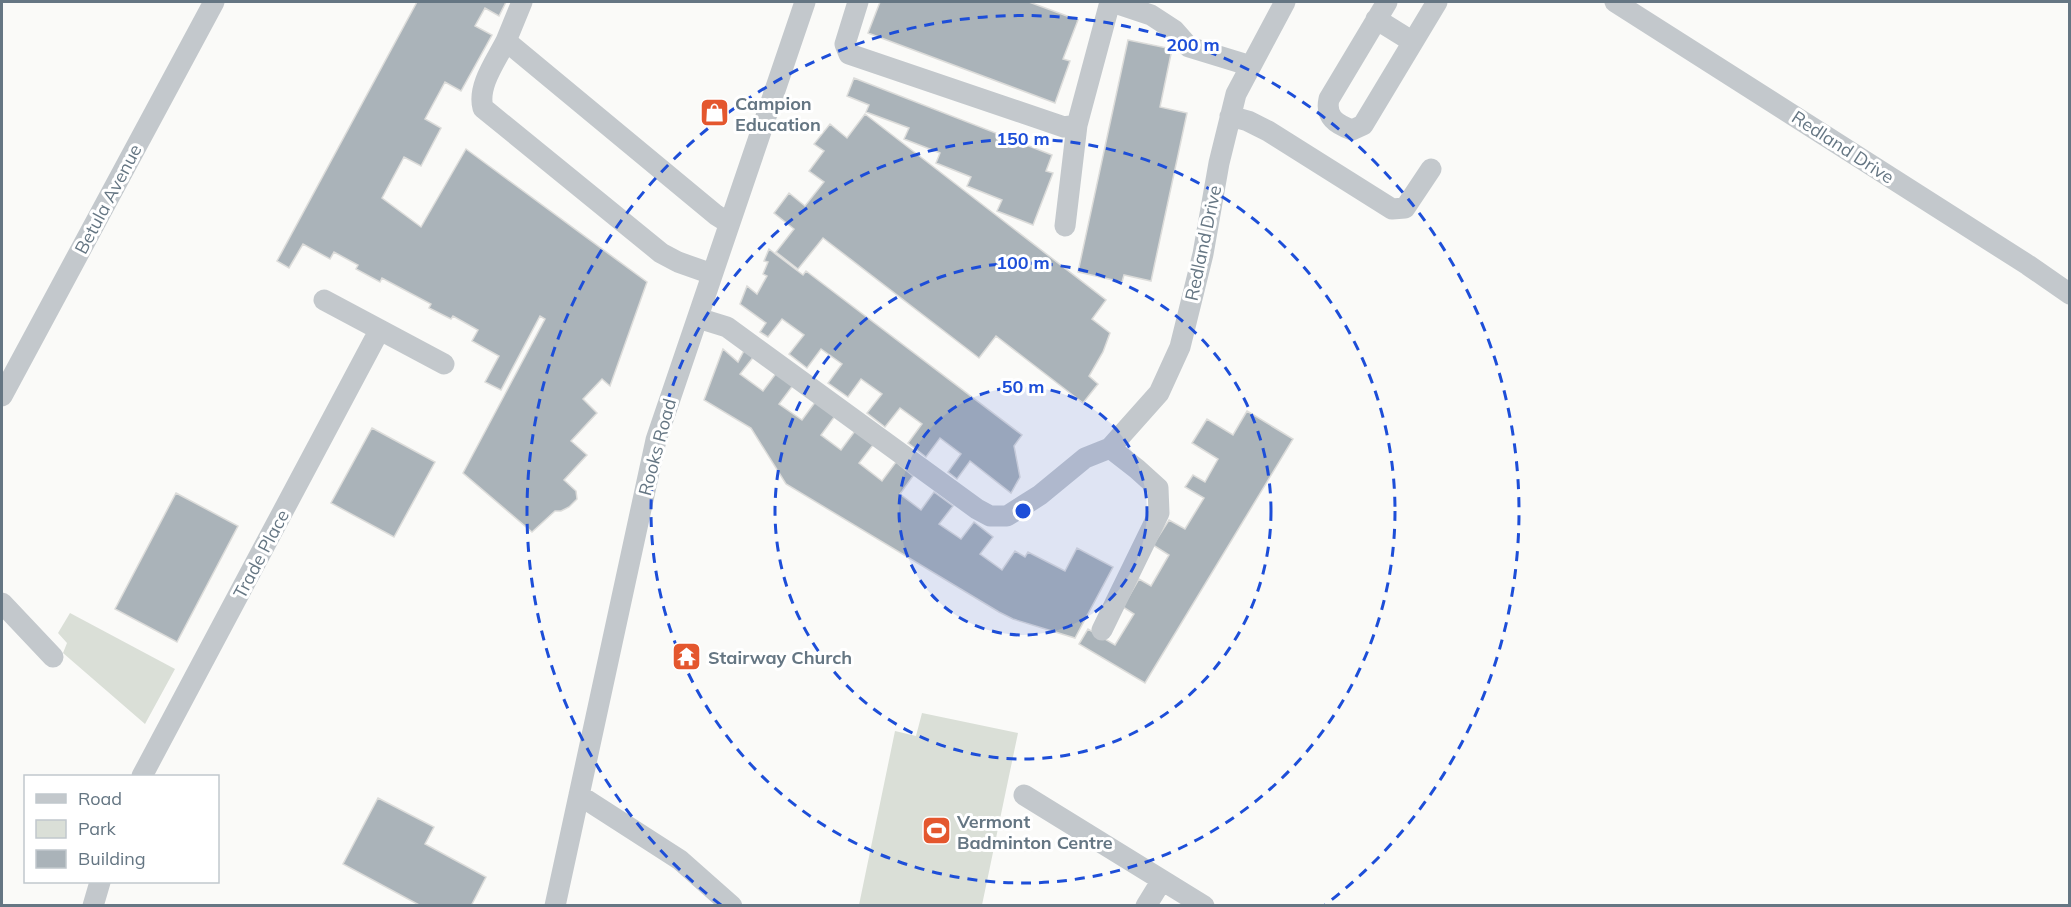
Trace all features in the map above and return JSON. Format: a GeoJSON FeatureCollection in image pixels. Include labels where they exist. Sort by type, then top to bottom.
{"type":"FeatureCollection","features":[{"type":"Feature","properties":{"kind":"street","name":"Betula Avenue"},"geometry":{"type":"LineString","coordinates":[[2,396],[213,2]]}},
{"type":"Feature","properties":{"kind":"street"},"geometry":{"type":"LineString","coordinates":[[522,2],[483,88],[480,99],[483,108],[661,253],[678,262],[712,274]]}},
{"type":"Feature","properties":{"kind":"street","name":"Rooks Road"},"geometry":{"type":"LineString","coordinates":[[555,906],[656,440],[805,2]]}},
{"type":"Feature","properties":{"kind":"street"},"geometry":{"type":"LineString","coordinates":[[858,2],[845,44],[849,54],[1064,127],[1077,125]]}},
{"type":"Feature","properties":{"kind":"street"},"geometry":{"type":"LineString","coordinates":[[1065,226],[1077,125],[1111,2],[1151,15],[1174,30],[1189,47],[1251,66]]}},
{"type":"Feature","properties":{"kind":"street","name":"Redland Drive"},"geometry":{"type":"LineString","coordinates":[[698,318],[727,327],[955,495],[990,516],[1006,516],[1040,495],[1085,458],[1110,448],[1159,393],[1180,347],[1203,254],[1219,164],[1236,94],[1285,2]]}},
{"type":"Feature","properties":{"kind":"street"},"geometry":{"type":"LineString","coordinates":[[1413,42],[1382,10],[1329,99],[1328,113],[1332,120],[1352,129],[1358,129],[1363,125],[1413,42],[1437,2]]}},
{"type":"Feature","properties":{"kind":"street","name":"Redland Drive"},"geometry":{"type":"LineString","coordinates":[[1615,2],[2070,294]]}},
{"type":"Feature","properties":{"kind":"street"},"geometry":{"type":"LineString","coordinates":[[506,41],[716,215],[729,223]]}},
{"type":"Feature","properties":{"kind":"street"},"geometry":{"type":"LineString","coordinates":[[1230,116],[1248,121],[1268,131],[1392,209],[1405,208],[1431,169]]}},
{"type":"Feature","properties":{"kind":"street"},"geometry":{"type":"LineString","coordinates":[[324,300],[444,364]]}},
{"type":"Feature","properties":{"kind":"street","name":"Trade Place"},"geometry":{"type":"LineString","coordinates":[[143,775],[379,331]]}},
{"type":"Feature","properties":{"kind":"street"},"geometry":{"type":"LineString","coordinates":[[1102,630],[1159,513],[1158,488],[1110,448]]}},
{"type":"Feature","properties":{"kind":"street"},"geometry":{"type":"LineString","coordinates":[[2,603],[53,657]]}},
{"type":"Feature","properties":{"kind":"street"},"geometry":{"type":"LineString","coordinates":[[579,795],[680,860],[732,906]]}},
{"type":"Feature","properties":{"kind":"street"},"geometry":{"type":"LineString","coordinates":[[1024,795],[1204,906]]}},
{"type":"Feature","properties":{"kind":"street"},"geometry":{"type":"LineString","coordinates":[[1146,906],[1162,880]]}},
{"type":"Feature","properties":{"kind":"street"},"geometry":{"type":"LineString","coordinates":[[93,906],[100,883]]}},
{"type":"Feature","properties":{"kind":"green space"},"geometry":{"type":"Polygon","coordinates":[[[70,613],[175,669],[145,724],[63,653],[67,643],[58,633],[70,613]]]}},
{"type":"Feature","properties":{"kind":"green space","name":"Vermont Badminton Centre"},"geometry":{"type":"Polygon","coordinates":[[[922,713],[1018,733],[982,905],[859,905],[895,731],[916,736],[922,713]]]}},
{"type":"Feature","properties":{"kind":"building"},"geometry":{"type":"Polygon","coordinates":[[[417,2],[506,2],[499,16],[485,8],[475,26],[492,35],[461,91],[445,82],[425,119],[441,128],[421,166],[404,157],[382,198],[421,227],[466,149],[647,282],[610,386],[602,379],[583,399],[597,413],[571,441],[587,455],[564,480],[576,491],[577,499],[569,507],[555,511],[532,532],[463,473],[545,319],[540,316],[501,390],[485,382],[499,356],[472,341],[478,330],[453,316],[451,319],[429,308],[431,304],[382,278],[380,282],[356,269],[358,265],[334,252],[330,259],[303,244],[289,268],[277,261],[417,2]]]}},
{"type":"Feature","properties":{"kind":"building"},"geometry":{"type":"Polygon","coordinates":[[[880,2],[1029,2],[1078,20],[1063,59],[1070,61],[1055,103],[868,33],[880,2]]]}},
{"type":"Feature","properties":{"kind":"building"},"geometry":{"type":"Polygon","coordinates":[[[1128,40],[1172,49],[1160,107],[1187,113],[1151,281],[1124,275],[1122,282],[1078,272],[1128,40]]]}},
{"type":"Feature","properties":{"kind":"building"},"geometry":{"type":"Polygon","coordinates":[[[854,78],[1052,155],[1046,171],[1053,173],[1033,225],[997,211],[1002,200],[967,186],[971,177],[936,163],[940,153],[904,139],[909,128],[866,112],[869,105],[847,96],[854,78]]]}},
{"type":"Feature","properties":{"kind":"building"},"geometry":{"type":"Polygon","coordinates":[[[865,114],[1106,300],[1092,319],[1110,333],[1103,352],[1089,376],[1098,384],[1083,403],[996,336],[979,358],[823,238],[798,269],[776,252],[794,229],[774,213],[789,193],[805,206],[824,182],[809,171],[824,151],[814,144],[830,124],[847,138],[865,114]]]}},
{"type":"Feature","properties":{"kind":"building"},"geometry":{"type":"Polygon","coordinates":[[[769,249],[803,275],[806,271],[1022,435],[1014,446],[1020,477],[1011,493],[970,461],[957,479],[948,472],[961,454],[940,438],[926,457],[908,443],[922,424],[900,408],[885,427],[867,413],[882,394],[861,379],[848,397],[828,383],[842,364],[821,349],[807,368],[789,354],[804,335],[782,319],[768,337],[760,332],[766,323],[740,304],[747,286],[757,294],[767,276],[763,274],[768,262],[764,261],[769,249]]]}},
{"type":"Feature","properties":{"kind":"building"},"geometry":{"type":"Polygon","coordinates":[[[746,347],[755,355],[740,374],[763,391],[777,372],[794,384],[779,404],[802,420],[816,401],[835,416],[821,435],[841,450],[855,431],[873,445],[859,463],[882,481],[896,462],[913,476],[900,494],[921,510],[934,492],[953,506],[939,524],[961,539],[974,522],[993,537],[980,554],[1002,570],[1015,551],[1025,557],[1028,552],[1065,571],[1077,548],[1113,567],[1075,638],[1013,619],[999,612],[786,484],[751,428],[704,400],[723,349],[738,362],[746,347]]]}},
{"type":"Feature","properties":{"kind":"building"},"geometry":{"type":"Polygon","coordinates":[[[1247,411],[1293,439],[1145,683],[1079,644],[1088,629],[1115,645],[1134,614],[1123,607],[1139,579],[1151,586],[1169,555],[1153,545],[1169,520],[1185,529],[1204,498],[1185,487],[1193,475],[1205,482],[1218,459],[1192,443],[1207,419],[1233,435],[1247,411]]]}},
{"type":"Feature","properties":{"kind":"building"},"geometry":{"type":"Polygon","coordinates":[[[372,428],[435,462],[394,537],[331,503],[372,428]]]}},
{"type":"Feature","properties":{"kind":"building"},"geometry":{"type":"Polygon","coordinates":[[[176,493],[238,526],[177,642],[115,609],[176,493]]]}},
{"type":"Feature","properties":{"kind":"building"},"geometry":{"type":"Polygon","coordinates":[[[378,798],[434,827],[425,844],[486,877],[471,906],[421,906],[343,864],[378,798]]]}},
{"type":"Feature","properties":{"kind":"place","name":"Campion Education"},"geometry":{"type":"Point","coordinates":[714,113]}},
{"type":"Feature","properties":{"kind":"place","name":"Stairway Church"},"geometry":{"type":"Point","coordinates":[687,657]}},
{"type":"Feature","properties":{"kind":"place","name":"Vermont Badminton Centre"},"geometry":{"type":"Point","coordinates":[936,831]}}]}
